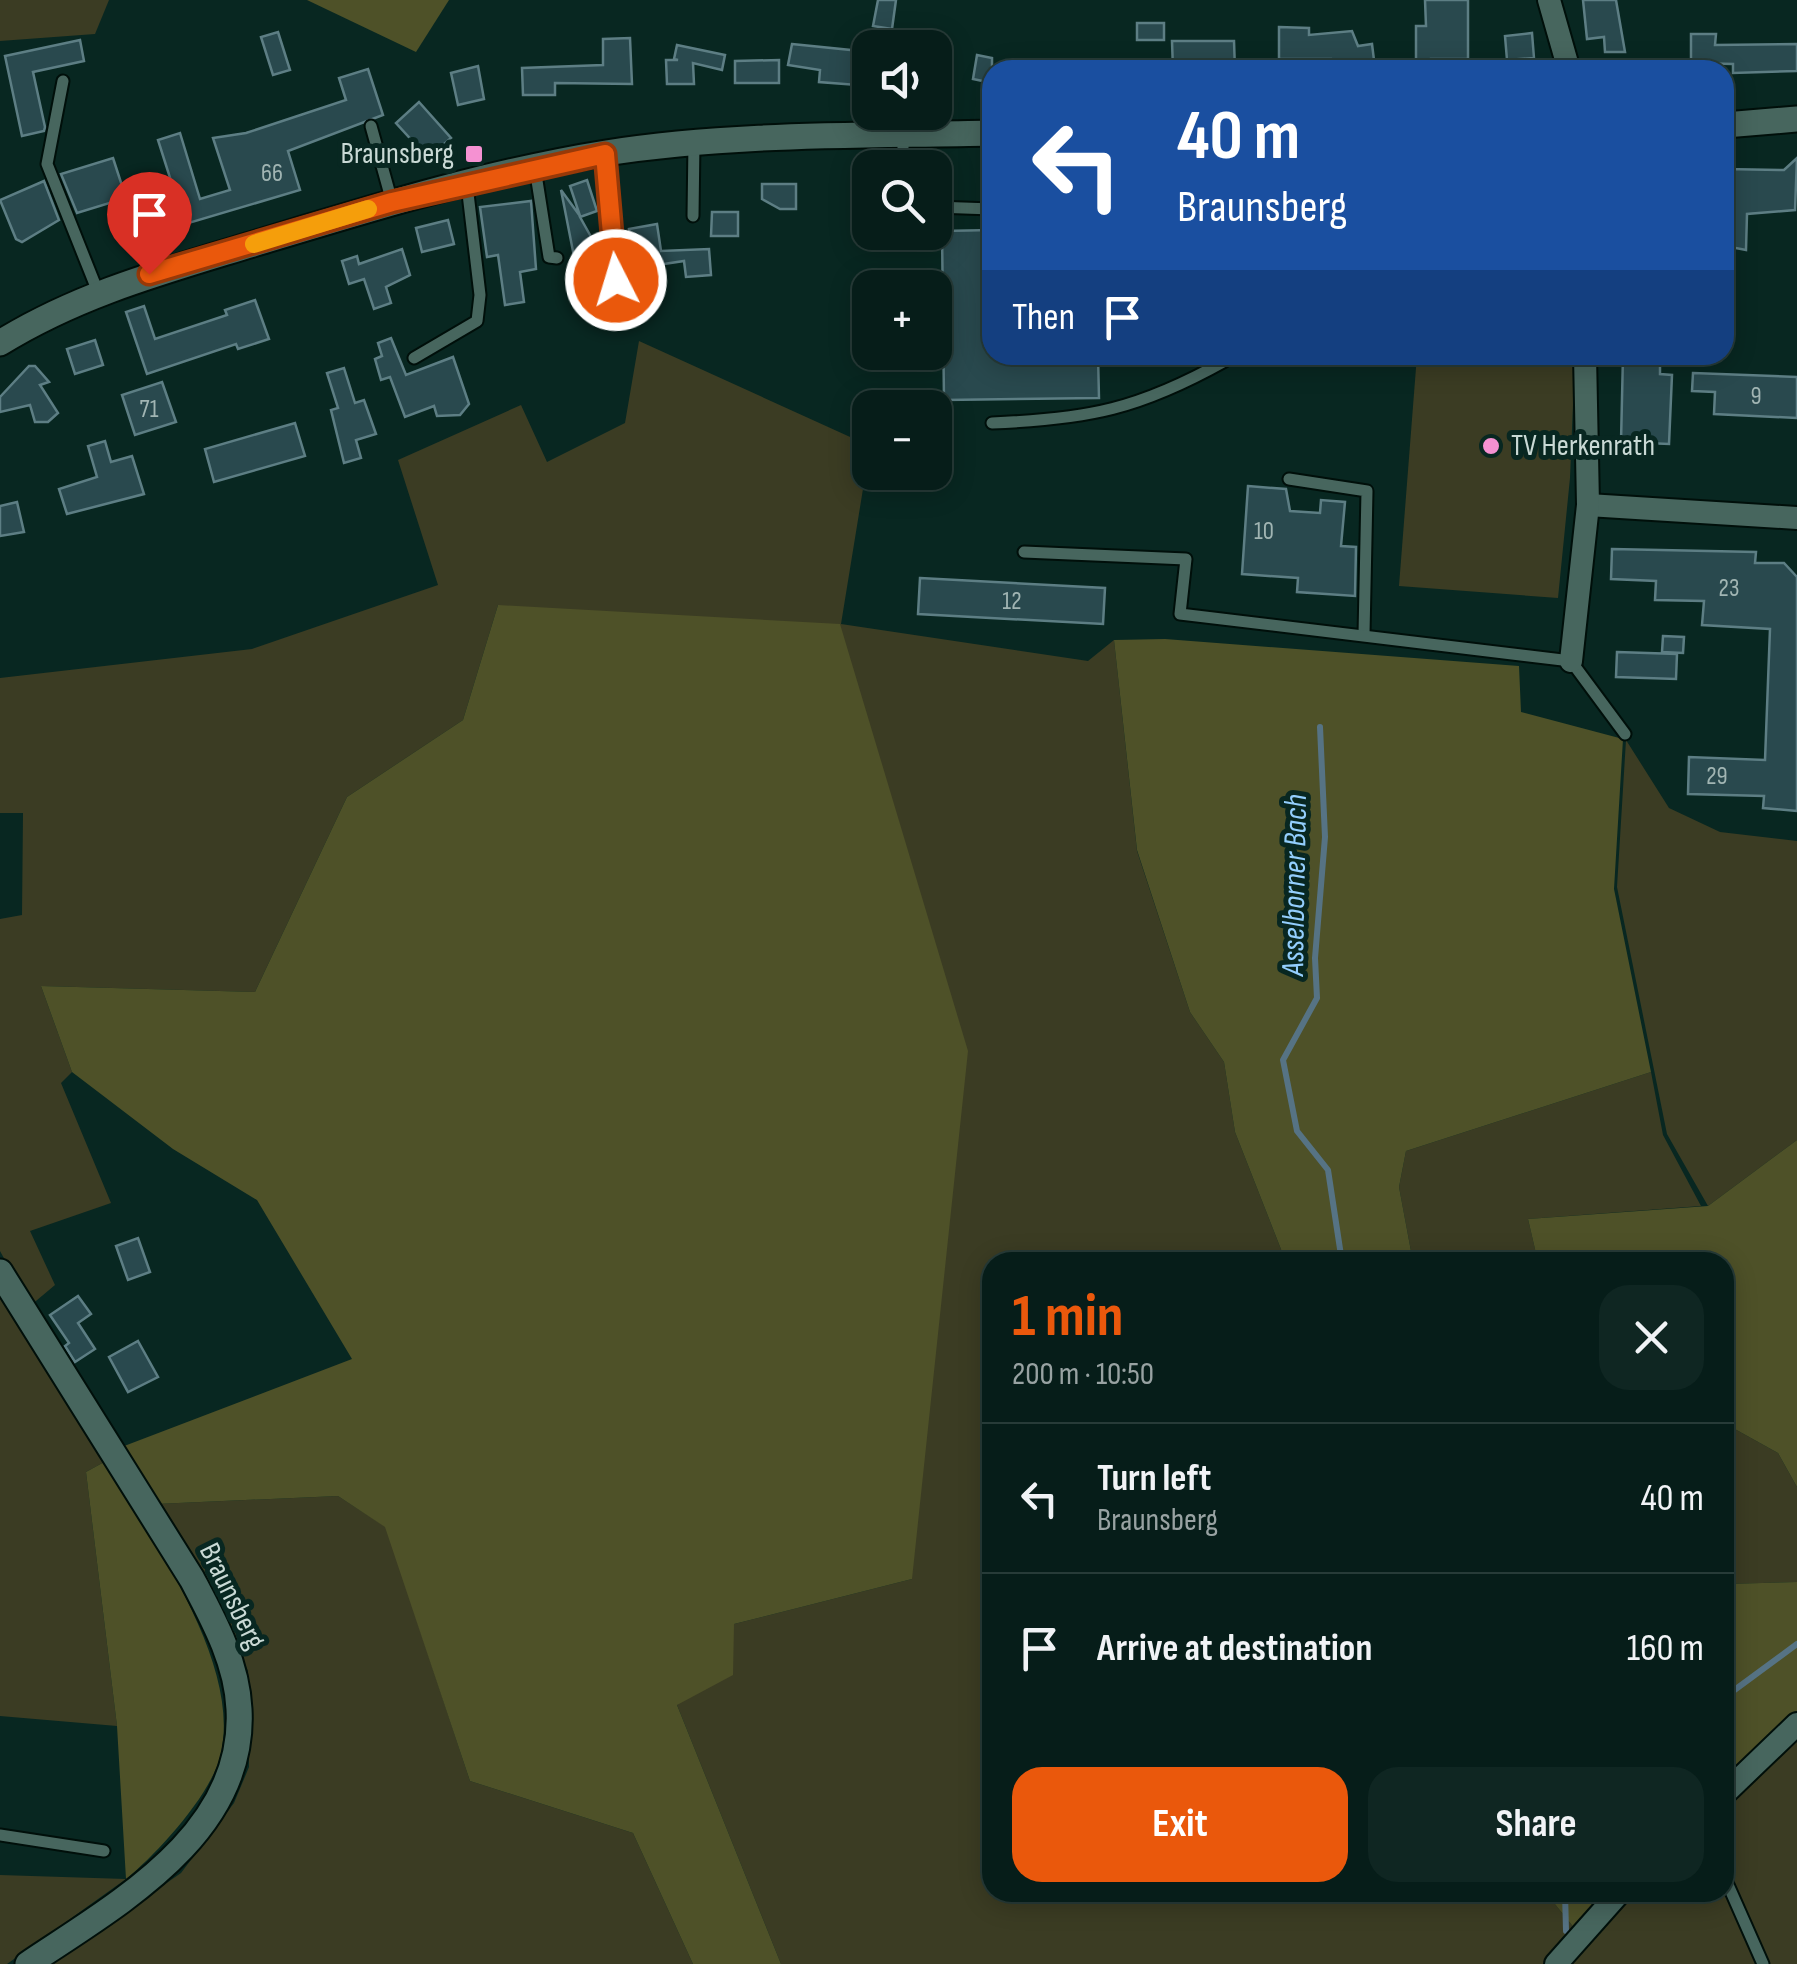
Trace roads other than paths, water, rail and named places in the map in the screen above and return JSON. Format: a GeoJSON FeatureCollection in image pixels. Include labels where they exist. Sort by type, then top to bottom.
{"type":"FeatureCollection","features":[{"type":"Feature","properties":{"kind":"main road"},"geometry":{"type":"LineString","coordinates":[[1734,125],[1797,120]]}},
{"type":"Feature","properties":{"kind":"main road"},"geometry":{"type":"LineString","coordinates":[[0,344],[98,292],[392,202],[534,168],[694,142],[982,133]]}},
{"type":"Feature","properties":{"kind":"main road","name":"Braunsberg"},"geometry":{"type":"LineString","coordinates":[[0,1272],[192,1579],[218,1628],[239,1708],[232,1761],[220,1794],[198,1829],[143,1885],[28,1964]]}},
{"type":"Feature","properties":{"kind":"street"},"geometry":{"type":"LineString","coordinates":[[1549,0],[1565,60]]}},
{"type":"Feature","properties":{"kind":"street"},"geometry":{"type":"LineString","coordinates":[[1570,661],[1588,506],[1585,365]]}},
{"type":"Feature","properties":{"kind":"street"},"geometry":{"type":"LineString","coordinates":[[1588,506],[1797,518]]}},
{"type":"Feature","properties":{"kind":"street"},"geometry":{"type":"LineString","coordinates":[[1734,1784],[1797,1724]]}},
{"type":"Feature","properties":{"kind":"street"},"geometry":{"type":"LineString","coordinates":[[1556,1964],[1611,1902]]}},
{"type":"Feature","properties":{"kind":"lane"},"geometry":{"type":"LineString","coordinates":[[63,81],[48,164],[98,292]]}},
{"type":"Feature","properties":{"kind":"lane"},"geometry":{"type":"LineString","coordinates":[[370,126],[392,202]]}},
{"type":"Feature","properties":{"kind":"lane"},"geometry":{"type":"LineString","coordinates":[[903,135],[903,150]]}},
{"type":"Feature","properties":{"kind":"lane"},"geometry":{"type":"LineString","coordinates":[[693,216],[694,142]]}},
{"type":"Feature","properties":{"kind":"lane"},"geometry":{"type":"LineString","coordinates":[[605,154],[616,280],[639,280]]}},
{"type":"Feature","properties":{"kind":"lane"},"geometry":{"type":"LineString","coordinates":[[534,168],[549,257],[557,258]]}},
{"type":"Feature","properties":{"kind":"lane"},"geometry":{"type":"LineString","coordinates":[[414,358],[477,321],[480,295],[468,185]]}},
{"type":"Feature","properties":{"kind":"lane"},"geometry":{"type":"LineString","coordinates":[[952,208],[982,209]]}},
{"type":"Feature","properties":{"kind":"lane"},"geometry":{"type":"LineString","coordinates":[[992,424],[1074,420],[1112,412],[1169,392],[1218,365]]}},
{"type":"Feature","properties":{"kind":"lane"},"geometry":{"type":"LineString","coordinates":[[1289,479],[1367,490],[1364,634]]}},
{"type":"Feature","properties":{"kind":"lane"},"geometry":{"type":"LineString","coordinates":[[1024,552],[1186,559],[1180,614],[1570,661],[1625,734]]}},
{"type":"Feature","properties":{"kind":"lane"},"geometry":{"type":"LineString","coordinates":[[0,1836],[104,1851]]}},
{"type":"Feature","properties":{"kind":"lane"},"geometry":{"type":"LineString","coordinates":[[1734,1898],[1763,1964]]}},
{"type":"Feature","properties":{"kind":"waterway","name":"Asselborner Bach"},"geometry":{"type":"LineString","coordinates":[[1320,727],[1325,837],[1315,958],[1317,998],[1283,1060],[1297,1131],[1328,1170],[1340,1252]]}},
{"type":"Feature","properties":{"kind":"waterway","name":"Asselborner Bach"},"geometry":{"type":"LineString","coordinates":[[1734,1690],[1797,1644]]}},
{"type":"Feature","properties":{"kind":"waterway","name":"Asselborner Bach"},"geometry":{"type":"LineString","coordinates":[[1565,1902],[1566,1931]]}},
{"type":"Feature","properties":{"kind":"place","name":"Braunsberg"},"geometry":{"type":"Point","coordinates":[474,154]}},
{"type":"Feature","properties":{"kind":"place","name":"TV Herkenrath"},"geometry":{"type":"Point","coordinates":[1491,446]}}]}
